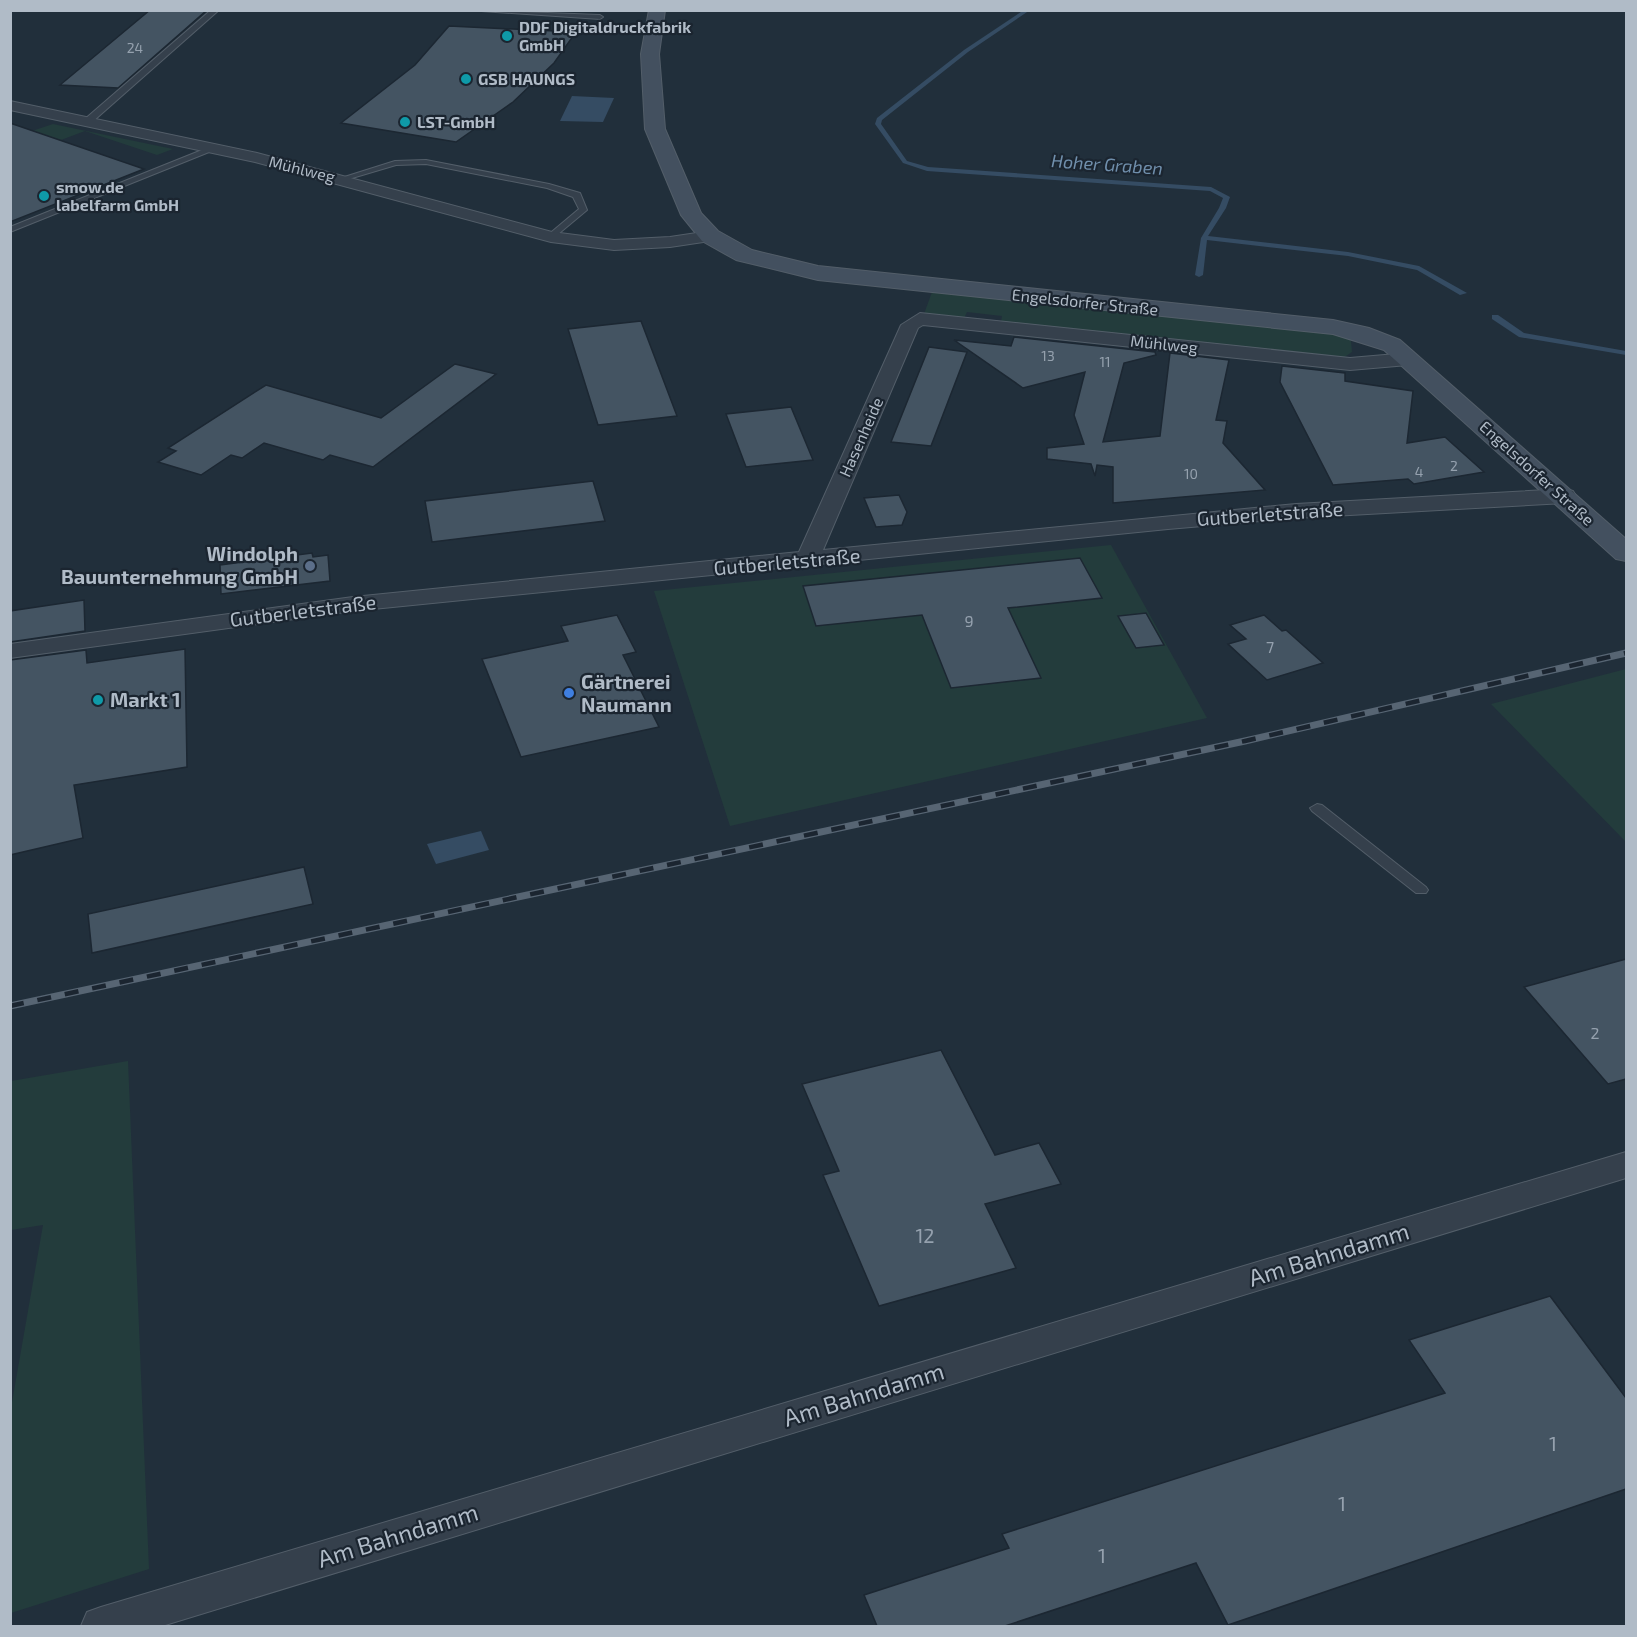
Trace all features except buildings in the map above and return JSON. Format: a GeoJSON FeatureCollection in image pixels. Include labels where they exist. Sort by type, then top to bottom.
{"type":"FeatureCollection","features":[{"type":"Feature","properties":{"kind":"main road","name":"Engelsdorfer Straße"},"geometry":{"type":"LineString","coordinates":[[657,10],[650,54],[655,129],[691,215],[705,231],[744,255],[810,272],[1333,327],[1361,333],[1392,345],[1565,496],[1626,554]]}},
{"type":"Feature","properties":{"kind":"street","name":"Mühlweg"},"geometry":{"type":"LineString","coordinates":[[10,105],[215,148],[342,179],[551,237],[632,245],[705,231]]}},
{"type":"Feature","properties":{"kind":"street","name":"Mühlweg"},"geometry":{"type":"LineString","coordinates":[[920,319],[1350,364],[1372,364],[1408,359]]}},
{"type":"Feature","properties":{"kind":"street","name":"Hasenheide"},"geometry":{"type":"LineString","coordinates":[[807,560],[910,325],[920,319]]}},
{"type":"Feature","properties":{"kind":"street","name":"Gutberletstraße"},"geometry":{"type":"LineString","coordinates":[[10,651],[364,603],[1214,518],[1565,496]]}},
{"type":"Feature","properties":{"kind":"street","name":"Am Bahndamm"},"geometry":{"type":"LineString","coordinates":[[101,1626],[1626,1165]]}},
{"type":"Feature","properties":{"kind":"lane"},"geometry":{"type":"LineString","coordinates":[[88,121],[216,10]]}},
{"type":"Feature","properties":{"kind":"lane"},"geometry":{"type":"LineString","coordinates":[[470,10],[600,17]]}},
{"type":"Feature","properties":{"kind":"lane"},"geometry":{"type":"LineString","coordinates":[[10,230],[215,148]]}},
{"type":"Feature","properties":{"kind":"lane"},"geometry":{"type":"LineString","coordinates":[[342,179],[395,163],[426,162],[549,186],[577,195],[583,210],[551,237]]}},
{"type":"Feature","properties":{"kind":"lane"},"geometry":{"type":"LineString","coordinates":[[1317,808],[1421,890]]}},
{"type":"Feature","properties":{"kind":"green space"},"geometry":{"type":"Polygon","coordinates":[[[53,124],[173,149],[157,155],[85,131],[61,140],[32,131],[53,124]]]}},
{"type":"Feature","properties":{"kind":"green space"},"geometry":{"type":"Polygon","coordinates":[[[932,292],[1328,333],[1347,337],[1351,341],[1352,352],[1343,358],[1001,322],[1002,316],[967,312],[964,318],[924,314],[932,292]]]}},
{"type":"Feature","properties":{"kind":"green space"},"geometry":{"type":"Polygon","coordinates":[[[1111,545],[1207,718],[730,826],[654,591],[1111,545]]]}},
{"type":"Feature","properties":{"kind":"green space"},"geometry":{"type":"Polygon","coordinates":[[[1626,669],[1626,842],[1491,704],[1626,669]]]}},
{"type":"Feature","properties":{"kind":"green space"},"geometry":{"type":"Polygon","coordinates":[[[128,1061],[149,1569],[11,1613],[11,1408],[43,1225],[11,1230],[11,1081],[128,1061]]]}},
{"type":"Feature","properties":{"kind":"water"},"geometry":{"type":"Polygon","coordinates":[[[572,96],[614,98],[603,122],[560,121],[572,96]]]}},
{"type":"Feature","properties":{"kind":"water"},"geometry":{"type":"Polygon","coordinates":[[[481,831],[489,850],[436,864],[427,844],[481,831]]]}},
{"type":"Feature","properties":{"kind":"waterway","name":"Hoher Graben"},"geometry":{"type":"LineString","coordinates":[[1028,10],[966,51],[879,119],[878,124],[905,162],[927,169],[1211,189],[1227,197],[1223,208],[1204,238]]}},
{"type":"Feature","properties":{"kind":"waterway"},"geometry":{"type":"LineString","coordinates":[[1199,275],[1204,238]]}},
{"type":"Feature","properties":{"kind":"waterway","name":"Hoher Graben"},"geometry":{"type":"LineString","coordinates":[[1204,238],[1348,254],[1419,268],[1463,293]]}},
{"type":"Feature","properties":{"kind":"waterway","name":"Hoher Graben"},"geometry":{"type":"LineString","coordinates":[[1495,317],[1522,335],[1626,353]]}},
{"type":"Feature","properties":{"kind":"railway"},"geometry":{"type":"LineString","coordinates":[[10,1006],[1245,741],[1626,653]]}},
{"type":"Feature","properties":{"kind":"place","name":"DDF Digitaldruckfabrik GmbH"},"geometry":{"type":"Point","coordinates":[507,36]}},
{"type":"Feature","properties":{"kind":"place","name":"GSB HAUNGS"},"geometry":{"type":"Point","coordinates":[466,79]}},
{"type":"Feature","properties":{"kind":"place","name":"LST-GmbH"},"geometry":{"type":"Point","coordinates":[405,122]}},
{"type":"Feature","properties":{"kind":"place","name":"smow.de labelfarm GmbH"},"geometry":{"type":"Point","coordinates":[44,196]}},
{"type":"Feature","properties":{"kind":"place","name":"Windolph Bauunternehmung GmbH"},"geometry":{"type":"Point","coordinates":[310,566]}},
{"type":"Feature","properties":{"kind":"place","name":"Gärtnerei Naumann"},"geometry":{"type":"Point","coordinates":[569,693]}},
{"type":"Feature","properties":{"kind":"place","name":"Markt 1"},"geometry":{"type":"Point","coordinates":[98,700]}}]}
